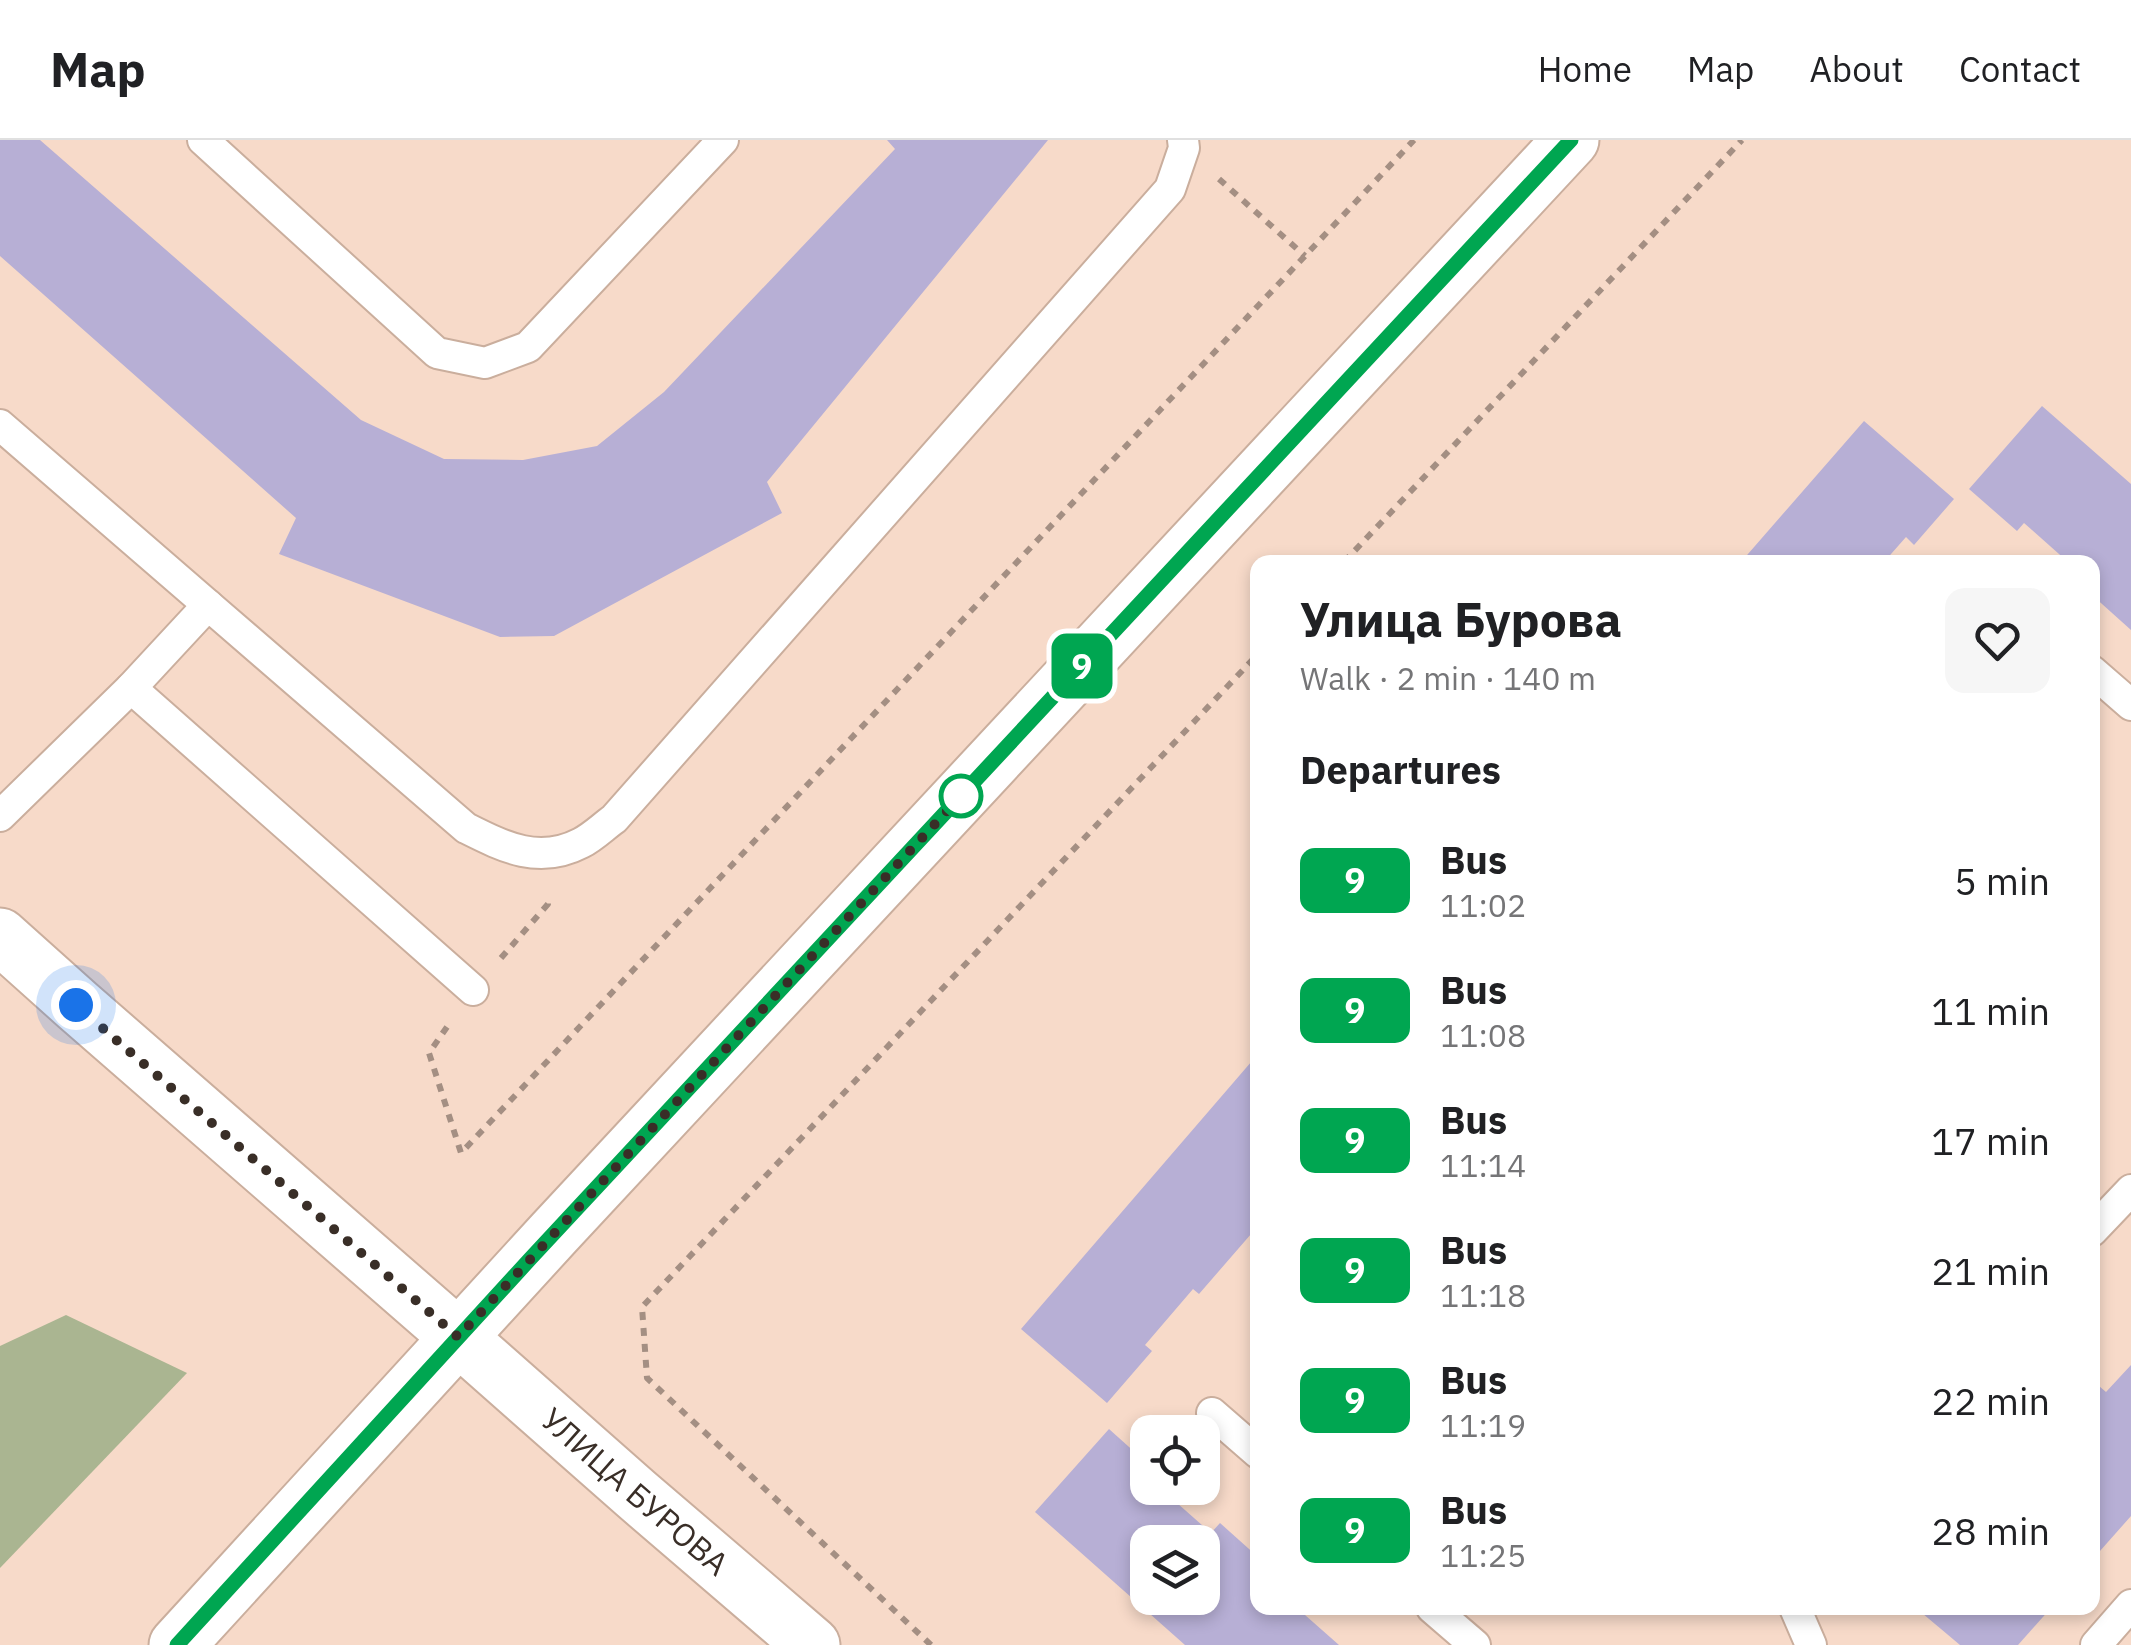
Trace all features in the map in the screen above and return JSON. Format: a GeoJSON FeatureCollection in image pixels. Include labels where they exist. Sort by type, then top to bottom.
{"type":"FeatureCollection","features":[{"type":"Feature","properties":{"kind":"main road"},"geometry":{"type":"LineString","coordinates":[[177,1645],[458,1337],[1571,140]]}},
{"type":"Feature","properties":{"kind":"main road","name":"УЛИЦА БУРОВА"},"geometry":{"type":"LineString","coordinates":[[0,936],[812,1645]]}},
{"type":"Feature","properties":{"kind":"lane"},"geometry":{"type":"LineString","coordinates":[[203,140],[437,352],[485,364],[528,347],[724,140]]}},
{"type":"Feature","properties":{"kind":"lane"},"geometry":{"type":"LineString","coordinates":[[0,426],[466,828],[507,848],[545,854],[580,843],[614,819],[1170,189],[1184,144]]}},
{"type":"Feature","properties":{"kind":"lane"},"geometry":{"type":"LineString","coordinates":[[0,816],[131,688],[208,605]]}},
{"type":"Feature","properties":{"kind":"lane"},"geometry":{"type":"LineString","coordinates":[[2100,678],[2131,705]]}},
{"type":"Feature","properties":{"kind":"lane"},"geometry":{"type":"LineString","coordinates":[[131,688],[473,990]]}},
{"type":"Feature","properties":{"kind":"lane"},"geometry":{"type":"LineString","coordinates":[[2100,1223],[2131,1190]]}},
{"type":"Feature","properties":{"kind":"lane"},"geometry":{"type":"LineString","coordinates":[[1212,1413],[1250,1446]]}},
{"type":"Feature","properties":{"kind":"lane"},"geometry":{"type":"LineString","coordinates":[[2096,1645],[2131,1604]]}},
{"type":"Feature","properties":{"kind":"lane"},"geometry":{"type":"LineString","coordinates":[[1440,1615],[1475,1645]]}},
{"type":"Feature","properties":{"kind":"lane"},"geometry":{"type":"LineString","coordinates":[[1798,1615],[1811,1645]]}},
{"type":"Feature","properties":{"kind":"path"},"geometry":{"type":"LineString","coordinates":[[461,1154],[1414,140]]}},
{"type":"Feature","properties":{"kind":"path"},"geometry":{"type":"LineString","coordinates":[[1351,555],[1742,140]]}},
{"type":"Feature","properties":{"kind":"path"},"geometry":{"type":"LineString","coordinates":[[1184,144],[1305,256]]}},
{"type":"Feature","properties":{"kind":"path"},"geometry":{"type":"LineString","coordinates":[[931,1645],[647,1378],[642,1306],[1250,662]]}},
{"type":"Feature","properties":{"kind":"green space"},"geometry":{"type":"Polygon","coordinates":[[[66,1315],[187,1373],[0,1568],[0,1346],[66,1315]]]}},
{"type":"Feature","properties":{"kind":"building"},"geometry":{"type":"Polygon","coordinates":[[[0,140],[40,140],[361,420],[444,459],[523,460],[597,446],[664,392],[895,149],[887,140],[1048,140],[767,482],[782,513],[554,636],[500,637],[279,554],[296,518],[0,256],[0,140]]]}},
{"type":"Feature","properties":{"kind":"building"},"geometry":{"type":"Polygon","coordinates":[[[2042,406],[2131,484],[2131,630],[2100,602],[2100,555],[2060,555],[2024,523],[2017,531],[1969,489],[2042,406]]]}},
{"type":"Feature","properties":{"kind":"building"},"geometry":{"type":"Polygon","coordinates":[[[1864,421],[1954,499],[1914,545],[1906,537],[1890,555],[1747,555],[1864,421]]]}},
{"type":"Feature","properties":{"kind":"building"},"geometry":{"type":"Polygon","coordinates":[[[1250,1063],[1250,1235],[1199,1294],[1193,1289],[1145,1345],[1152,1351],[1107,1403],[1021,1329],[1250,1063]]]}},
{"type":"Feature","properties":{"kind":"building"},"geometry":{"type":"Polygon","coordinates":[[[2131,1365],[2131,1516],[2100,1551],[2100,1387],[2106,1392],[2131,1365]]]}},
{"type":"Feature","properties":{"kind":"building"},"geometry":{"type":"Polygon","coordinates":[[[1109,1429],[1130,1448],[1130,1505],[1179,1505],[1202,1525],[1130,1525],[1130,1596],[1035,1512],[1109,1429]]]}},
{"type":"Feature","properties":{"kind":"building"},"geometry":{"type":"Polygon","coordinates":[[[1220,1523],[1250,1550],[1250,1615],[1305,1615],[1339,1645],[1185,1645],[1151,1615],[1220,1615],[1220,1523]]]}},
{"type":"Feature","properties":{"kind":"building"},"geometry":{"type":"Polygon","coordinates":[[[1924,1615],[2045,1615],[2018,1645],[1960,1645],[1924,1615]]]}},
{"type":"Feature","properties":{"kind":"bus line","name":"9"},"geometry":{"type":"LineString","coordinates":[[177,1645],[530,1259],[1571,140]]}},
{"type":"Feature","properties":{"kind":"route"},"geometry":{"type":"LineString","coordinates":[[76,1005],[458,1337],[961,796]]}}]}
